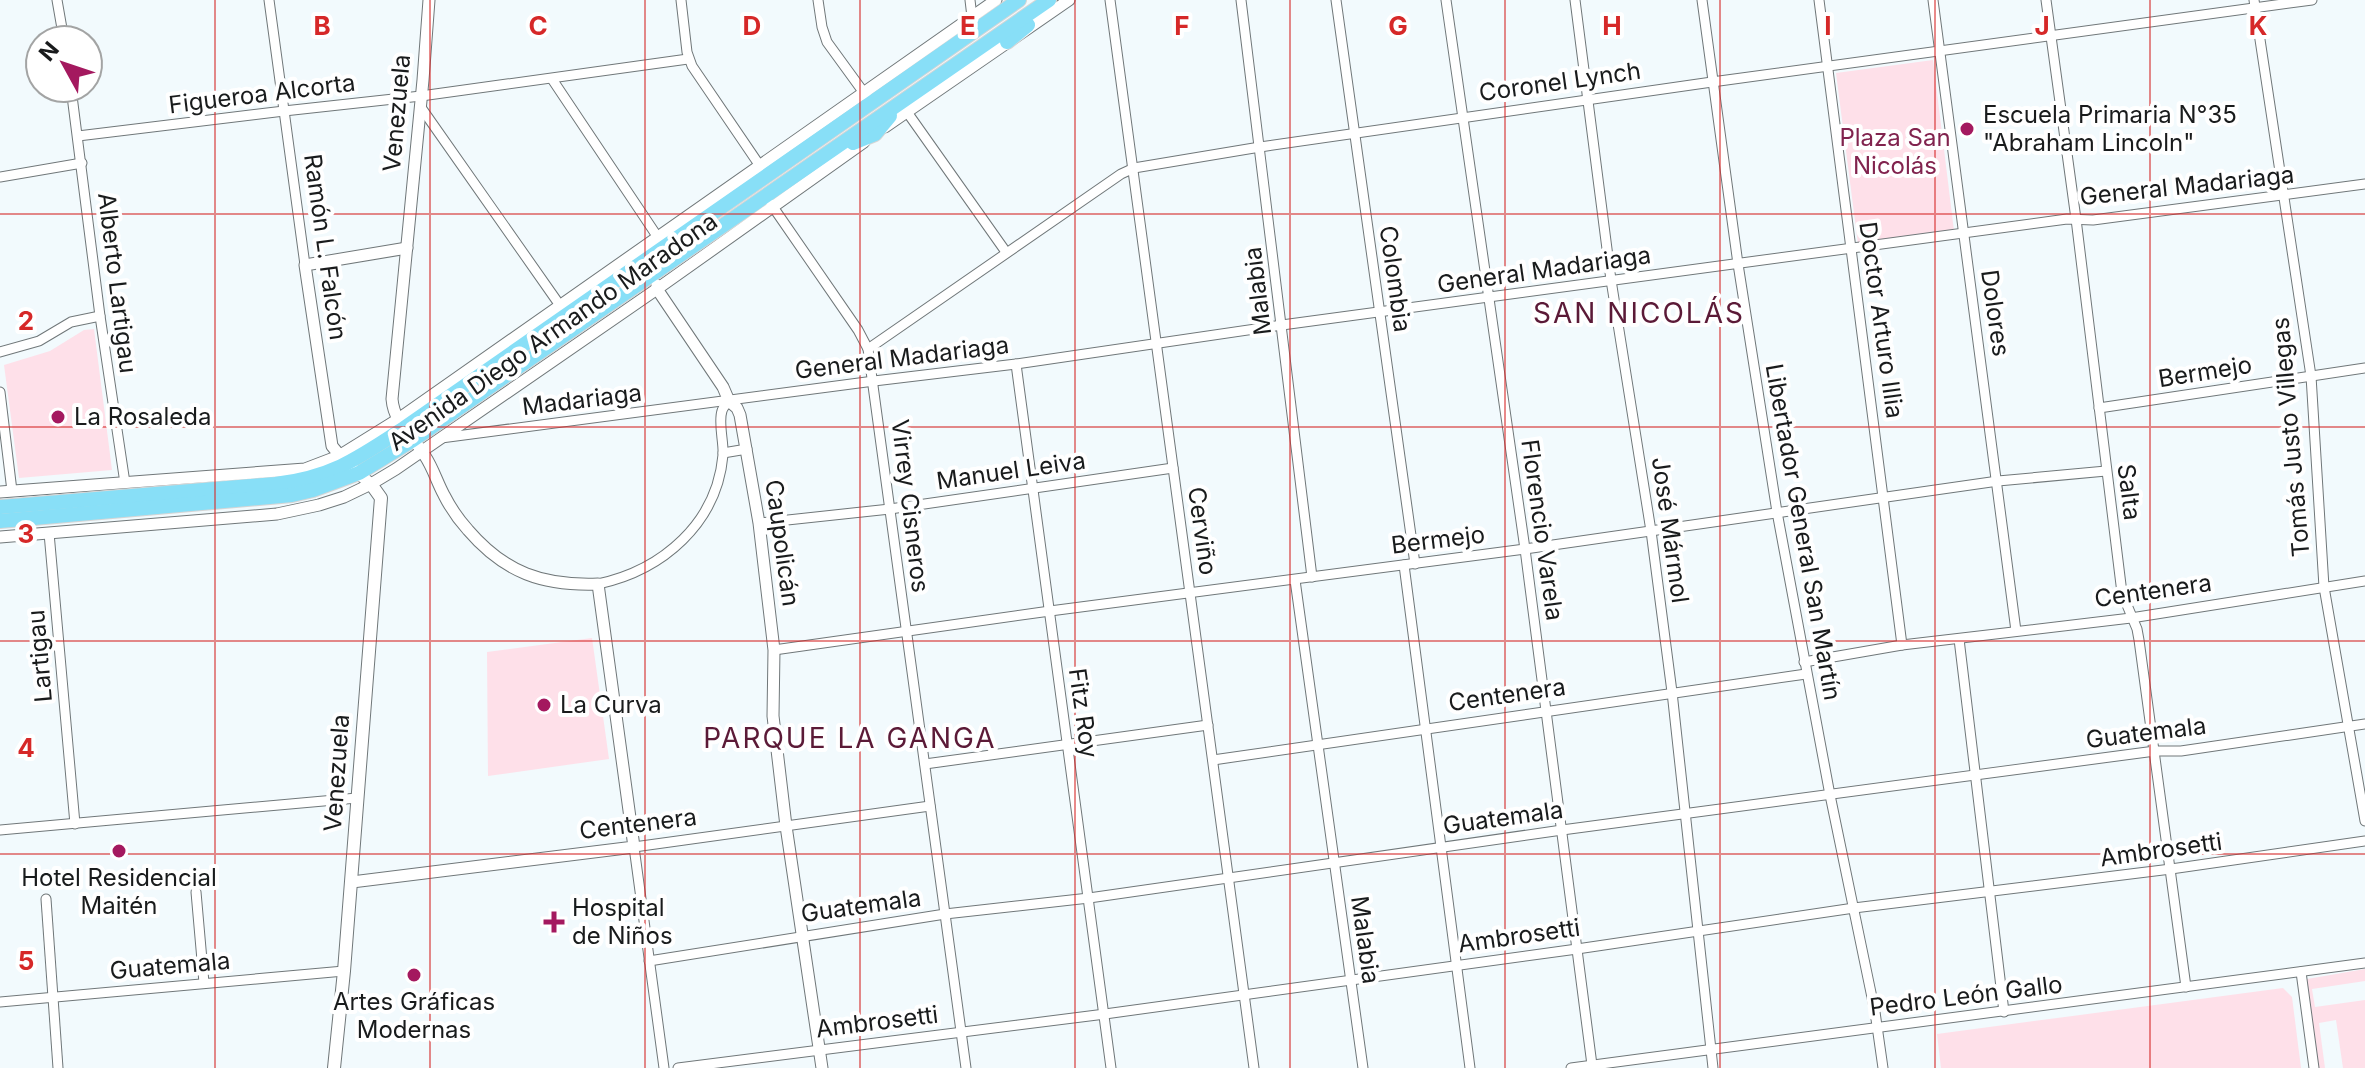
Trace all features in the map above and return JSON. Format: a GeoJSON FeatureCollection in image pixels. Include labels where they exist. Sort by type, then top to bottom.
{"type":"FeatureCollection","features":[{"type":"Feature","properties":{"kind":"main road","name":"Avenida Diego Armando Maradona"},"geometry":{"type":"LineString","coordinates":[[409,434],[659,242],[868,98],[1019,0]]}},
{"type":"Feature","properties":{"kind":"main road","name":"Avenida Diego Armando Maradona"},"geometry":{"type":"LineString","coordinates":[[0,507],[275,484],[305,480],[348,465],[409,434],[769,201],[827,154],[904,107],[1049,0]]}},
{"type":"Feature","properties":{"kind":"main road"},"geometry":{"type":"LineString","coordinates":[[1007,42],[1058,0]]}},
{"type":"Feature","properties":{"kind":"main road"},"geometry":{"type":"LineString","coordinates":[[827,154],[875,134],[904,107]]}},
{"type":"Feature","properties":{"kind":"main road","name":"Avenida Diego Armando Maradona"},"geometry":{"type":"LineString","coordinates":[[0,521],[292,495],[313,490],[348,465]]}},
{"type":"Feature","properties":{"kind":"main road","name":"Venezuela"},"geometry":{"type":"LineString","coordinates":[[334,1068],[352,882],[381,498],[371,484]]}},
{"type":"Feature","properties":{"kind":"street"},"geometry":{"type":"LineString","coordinates":[[57,0],[61,24]]}},
{"type":"Feature","properties":{"kind":"street","name":"Ramón L. Falcón"},"geometry":{"type":"LineString","coordinates":[[269,0],[329,435],[332,446],[348,465],[371,484]]}},
{"type":"Feature","properties":{"kind":"street","name":"Venezuela"},"geometry":{"type":"LineString","coordinates":[[409,434],[393,411],[392,399],[429,0]]}},
{"type":"Feature","properties":{"kind":"street","name":"Virrey Cisneros"},"geometry":{"type":"LineString","coordinates":[[681,0],[688,59],[761,172],[769,201],[868,349],[966,1068]]}},
{"type":"Feature","properties":{"kind":"street"},"geometry":{"type":"LineString","coordinates":[[818,0],[827,42],[868,98]]}},
{"type":"Feature","properties":{"kind":"street"},"geometry":{"type":"LineString","coordinates":[[970,0],[972,17]]}},
{"type":"Feature","properties":{"kind":"street","name":"Avenida Diego Armando Maradona"},"geometry":{"type":"LineString","coordinates":[[868,98],[996,0]]}},
{"type":"Feature","properties":{"kind":"street","name":"Avenida Diego Armando Maradona"},"geometry":{"type":"LineString","coordinates":[[904,107],[1069,0]]}},
{"type":"Feature","properties":{"kind":"street","name":"Cerviño"},"geometry":{"type":"LineString","coordinates":[[1110,0],[1254,1068]]}},
{"type":"Feature","properties":{"kind":"street","name":"Malabia"},"geometry":{"type":"LineString","coordinates":[[1241,0],[1312,577]]}},
{"type":"Feature","properties":{"kind":"street","name":"Colombia"},"geometry":{"type":"LineString","coordinates":[[1336,0],[1379,313],[1410,564],[1425,728],[1470,1068]]}},
{"type":"Feature","properties":{"kind":"street","name":"Florencio Varela"},"geometry":{"type":"LineString","coordinates":[[1446,0],[1525,549],[1592,1065]]}},
{"type":"Feature","properties":{"kind":"street","name":"José Mármol"},"geometry":{"type":"LineString","coordinates":[[1575,0],[1611,280],[1651,531],[1672,692],[1713,1068]]}},
{"type":"Feature","properties":{"kind":"street","name":"Libertador General San Martín"},"geometry":{"type":"LineString","coordinates":[[1702,0],[1738,264],[1777,512],[1806,674],[1878,1027],[1883,1068]]}},
{"type":"Feature","properties":{"kind":"street","name":"Doctor Arturo Illia"},"geometry":{"type":"LineString","coordinates":[[1819,0],[1902,645]]}},
{"type":"Feature","properties":{"kind":"street","name":"Dolores"},"geometry":{"type":"LineString","coordinates":[[1933,0],[2016,631]]}},
{"type":"Feature","properties":{"kind":"street","name":"Salta"},"geometry":{"type":"LineString","coordinates":[[2046,0],[2122,593],[2139,640],[2186,987]]}},
{"type":"Feature","properties":{"kind":"street","name":"Coronel Lynch"},"geometry":{"type":"LineString","coordinates":[[868,349],[1006,252],[1134,168],[1260,147],[2051,36],[2254,4],[2312,0]]}},
{"type":"Feature","properties":{"kind":"street","name":"Tomás Justo Villegas"},"geometry":{"type":"LineString","coordinates":[[2254,4],[2311,376],[2324,587],[2365,821]]}},
{"type":"Feature","properties":{"kind":"street","name":"Figueroa Alcorta"},"geometry":{"type":"LineString","coordinates":[[78,136],[284,111],[421,101],[688,59]]}},
{"type":"Feature","properties":{"kind":"street"},"geometry":{"type":"LineString","coordinates":[[552,79],[659,242],[657,289]]}},
{"type":"Feature","properties":{"kind":"street"},"geometry":{"type":"LineString","coordinates":[[421,101],[559,304]]}},
{"type":"Feature","properties":{"kind":"street","name":"Alberto Lartigau"},"geometry":{"type":"LineString","coordinates":[[73,104],[125,483]]}},
{"type":"Feature","properties":{"kind":"street"},"geometry":{"type":"LineString","coordinates":[[904,107],[1006,252]]}},
{"type":"Feature","properties":{"kind":"street","name":"Avenida Diego Armando Maradona"},"geometry":{"type":"LineString","coordinates":[[6,491],[348,465],[409,434],[441,438],[657,289],[769,201],[875,134]]}},
{"type":"Feature","properties":{"kind":"street"},"geometry":{"type":"LineString","coordinates":[[0,177],[82,163]]}},
{"type":"Feature","properties":{"kind":"street","name":"General Madariaga"},"geometry":{"type":"LineString","coordinates":[[729,401],[1964,233],[2076,219],[2093,220],[2365,184]]}},
{"type":"Feature","properties":{"kind":"street","name":"Avenida Diego Armando Maradona"},"geometry":{"type":"LineString","coordinates":[[0,537],[277,514],[336,500],[371,484],[409,434],[559,304],[659,242]]}},
{"type":"Feature","properties":{"kind":"street"},"geometry":{"type":"LineString","coordinates":[[305,265],[407,248]]}},
{"type":"Feature","properties":{"kind":"street","name":"Caupolicán"},"geometry":{"type":"LineString","coordinates":[[657,289],[740,415],[759,523],[774,650],[773,716],[786,826],[822,1068]]}},
{"type":"Feature","properties":{"kind":"street"},"geometry":{"type":"LineString","coordinates":[[0,352],[39,341],[79,319],[100,316]]}},
{"type":"Feature","properties":{"kind":"street","name":"Fitz Roy"},"geometry":{"type":"LineString","coordinates":[[1016,364],[1111,1068]]}},
{"type":"Feature","properties":{"kind":"street","name":"Bermejo"},"geometry":{"type":"LineString","coordinates":[[2099,408],[2365,368]]}},
{"type":"Feature","properties":{"kind":"street"},"geometry":{"type":"LineString","coordinates":[[0,392],[6,491]]}},
{"type":"Feature","properties":{"kind":"street"},"geometry":{"type":"LineString","coordinates":[[409,434],[452,508],[481,545],[498,559],[521,573],[544,581],[598,584],[636,572],[659,560],[682,542],[699,523],[719,479],[723,453],[721,411],[729,401]]}},
{"type":"Feature","properties":{"kind":"street","name":"Madariaga"},"geometry":{"type":"LineString","coordinates":[[441,438],[729,401]]}},
{"type":"Feature","properties":{"kind":"street"},"geometry":{"type":"LineString","coordinates":[[723,453],[747,449]]}},
{"type":"Feature","properties":{"kind":"street","name":"Manuel Leiva"},"geometry":{"type":"LineString","coordinates":[[759,523],[890,509],[1173,468]]}},
{"type":"Feature","properties":{"kind":"street","name":"Bermejo"},"geometry":{"type":"LineString","coordinates":[[774,650],[1525,549],[1998,481],[2106,471]]}},
{"type":"Feature","properties":{"kind":"street","name":"Lartigau"},"geometry":{"type":"LineString","coordinates":[[49,533],[75,824]]}},
{"type":"Feature","properties":{"kind":"street","name":"Malabia"},"geometry":{"type":"LineString","coordinates":[[1295,580],[1363,1068]]}},
{"type":"Feature","properties":{"kind":"street","name":"Centenera"},"geometry":{"type":"LineString","coordinates":[[1804,662],[1902,645],[2131,618],[2365,581]]}},
{"type":"Feature","properties":{"kind":"street"},"geometry":{"type":"LineString","coordinates":[[598,584],[664,1068]]}},
{"type":"Feature","properties":{"kind":"street"},"geometry":{"type":"LineString","coordinates":[[1959,639],[2004,1012]]}},
{"type":"Feature","properties":{"kind":"street","name":"Centenera"},"geometry":{"type":"LineString","coordinates":[[1213,760],[1806,674]]}},
{"type":"Feature","properties":{"kind":"street","name":"Guatemala"},"geometry":{"type":"LineString","coordinates":[[649,961],[945,914],[1089,898],[1562,830],[2155,751],[2181,751],[2365,724]]}},
{"type":"Feature","properties":{"kind":"street"},"geometry":{"type":"LineString","coordinates":[[925,764],[1208,725]]}},
{"type":"Feature","properties":{"kind":"street"},"geometry":{"type":"LineString","coordinates":[[0,830],[357,798]]}},
{"type":"Feature","properties":{"kind":"street","name":"Centenera"},"geometry":{"type":"LineString","coordinates":[[352,882],[930,806]]}},
{"type":"Feature","properties":{"kind":"street","name":"Ambrosetti"},"geometry":{"type":"LineString","coordinates":[[678,1068],[1105,1014],[1854,908],[2171,869],[2365,841]]}},
{"type":"Feature","properties":{"kind":"street"},"geometry":{"type":"LineString","coordinates":[[196,892],[204,983]]}},
{"type":"Feature","properties":{"kind":"street"},"geometry":{"type":"LineString","coordinates":[[46,899],[58,1068]]}},
{"type":"Feature","properties":{"kind":"street","name":"Pedro León Gallo"},"geometry":{"type":"LineString","coordinates":[[1571,1068],[2365,963]]}},
{"type":"Feature","properties":{"kind":"street","name":"Guatemala"},"geometry":{"type":"LineString","coordinates":[[0,1002],[344,971]]}},
{"type":"Feature","properties":{"kind":"street"},"geometry":{"type":"LineString","coordinates":[[2301,972],[2314,1068]]}},
{"type":"Feature","properties":{"kind":"green space","name":"Plaza San Nicolás"},"geometry":{"type":"Polygon","coordinates":[[[1933,60],[1954,231],[1858,244],[1836,73],[1933,60]]]}},
{"type":"Feature","properties":{"kind":"green space","name":"La Rosaleda"},"geometry":{"type":"Polygon","coordinates":[[[94,329],[112,470],[19,478],[4,365],[50,351],[84,330],[94,329]]]}},
{"type":"Feature","properties":{"kind":"green space","name":"La Curva"},"geometry":{"type":"Polygon","coordinates":[[[592,638],[609,759],[488,776],[487,652],[592,638]]]}},
{"type":"Feature","properties":{"kind":"green space"},"geometry":{"type":"Polygon","coordinates":[[[2365,969],[2365,981],[2312,989],[2315,1007],[2365,1000],[2365,1068],[2343,1068],[2336,1020],[2319,1023],[2325,1068],[2318,1068],[2305,983],[2307,979],[2365,969]]]}},
{"type":"Feature","properties":{"kind":"green space"},"geometry":{"type":"Polygon","coordinates":[[[2283,988],[2292,997],[2301,1068],[1941,1068],[1937,1034],[2283,988]]]}},
{"type":"Feature","properties":{"kind":"place","name":"Escuela Primaria N°35 \"Abraham Lincoln\""},"geometry":{"type":"Point","coordinates":[1967,129]}},
{"type":"Feature","properties":{"kind":"place","name":"La Rosaleda"},"geometry":{"type":"Point","coordinates":[58,417]}},
{"type":"Feature","properties":{"kind":"place","name":"La Curva"},"geometry":{"type":"Point","coordinates":[544,705]}},
{"type":"Feature","properties":{"kind":"place","name":"Hotel Residencial Maitén"},"geometry":{"type":"Point","coordinates":[119,851]}},
{"type":"Feature","properties":{"kind":"place","name":"Hospital de Niños"},"geometry":{"type":"Point","coordinates":[554,922]}},
{"type":"Feature","properties":{"kind":"place","name":"Artes Gráficas Modernas"},"geometry":{"type":"Point","coordinates":[414,975]}},
{"type":"Feature","properties":{"kind":"district","name":"SAN NICOLÁS"},"geometry":{"type":"Point","coordinates":[1639,313]}},
{"type":"Feature","properties":{"kind":"district","name":"PARQUE LA GANGA"},"geometry":{"type":"Point","coordinates":[850,738]}}]}
